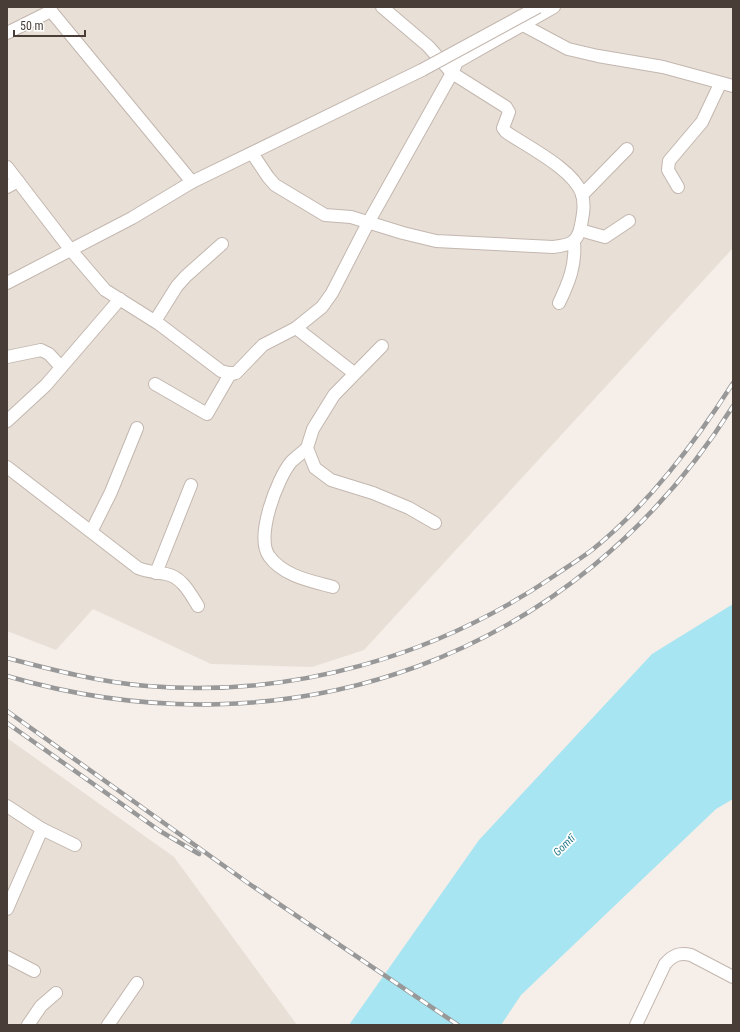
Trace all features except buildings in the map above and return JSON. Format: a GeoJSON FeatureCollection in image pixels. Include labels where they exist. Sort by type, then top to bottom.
{"type":"FeatureCollection","features":[{"type":"Feature","properties":{"kind":"street"},"geometry":{"type":"LineString","coordinates":[[382,7],[428,46],[452,73],[506,106],[509,112],[503,128],[506,132],[562,170],[576,182],[582,195],[584,206],[580,230],[574,242],[574,266],[571,278],[559,303]]}},
{"type":"Feature","properties":{"kind":"street"},"geometry":{"type":"LineString","coordinates":[[7,283],[132,218],[192,182],[422,70],[538,7]]}},
{"type":"Feature","properties":{"kind":"street"},"geometry":{"type":"LineString","coordinates":[[155,384],[207,414],[230,374],[236,372],[264,345],[296,328],[322,306],[332,293],[368,223],[457,62],[554,7]]}},
{"type":"Feature","properties":{"kind":"street"},"geometry":{"type":"LineString","coordinates":[[7,33],[50,9],[192,182]]}},
{"type":"Feature","properties":{"kind":"street"},"geometry":{"type":"LineString","coordinates":[[523,25],[568,49],[598,56],[663,67],[720,84],[733,86]]}},
{"type":"Feature","properties":{"kind":"street"},"geometry":{"type":"LineString","coordinates":[[678,187],[668,170],[669,161],[702,122],[720,84]]}},
{"type":"Feature","properties":{"kind":"street"},"geometry":{"type":"LineString","coordinates":[[582,195],[627,149]]}},
{"type":"Feature","properties":{"kind":"street"},"geometry":{"type":"LineString","coordinates":[[252,153],[275,185],[318,212],[351,217],[436,241],[553,247],[567,245],[574,242]]}},
{"type":"Feature","properties":{"kind":"street"},"geometry":{"type":"LineString","coordinates":[[7,167],[70,249],[105,290],[155,321],[221,370],[233,374]]}},
{"type":"Feature","properties":{"kind":"street"},"geometry":{"type":"LineString","coordinates":[[7,187],[18,181]]}},
{"type":"Feature","properties":{"kind":"street"},"geometry":{"type":"LineString","coordinates":[[580,230],[605,237],[629,221]]}},
{"type":"Feature","properties":{"kind":"street"},"geometry":{"type":"LineString","coordinates":[[155,321],[177,286],[222,244]]}},
{"type":"Feature","properties":{"kind":"street"},"geometry":{"type":"LineString","coordinates":[[7,274],[25,273]]}},
{"type":"Feature","properties":{"kind":"street"},"geometry":{"type":"LineString","coordinates":[[7,421],[46,385],[120,299]]}},
{"type":"Feature","properties":{"kind":"street"},"geometry":{"type":"LineString","coordinates":[[296,328],[354,373]]}},
{"type":"Feature","properties":{"kind":"street"},"geometry":{"type":"LineString","coordinates":[[333,587],[301,578],[285,570],[269,556],[264,546],[264,533],[273,495],[291,462],[307,448],[314,429],[334,395],[382,346]]}},
{"type":"Feature","properties":{"kind":"street"},"geometry":{"type":"LineString","coordinates":[[7,357],[41,350],[49,354],[61,367]]}},
{"type":"Feature","properties":{"kind":"street"},"geometry":{"type":"LineString","coordinates":[[92,530],[111,492],[137,428]]}},
{"type":"Feature","properties":{"kind":"street"},"geometry":{"type":"LineString","coordinates":[[307,448],[315,468],[331,480],[373,493],[409,508],[435,523]]}},
{"type":"Feature","properties":{"kind":"street"},"geometry":{"type":"LineString","coordinates":[[7,467],[92,530],[138,568],[156,573],[168,574],[182,582],[198,606]]}},
{"type":"Feature","properties":{"kind":"street"},"geometry":{"type":"LineString","coordinates":[[156,573],[191,485]]}},
{"type":"Feature","properties":{"kind":"street"},"geometry":{"type":"LineString","coordinates":[[7,806],[42,830],[75,845]]}},
{"type":"Feature","properties":{"kind":"street"},"geometry":{"type":"LineString","coordinates":[[7,909],[42,830]]}},
{"type":"Feature","properties":{"kind":"street"},"geometry":{"type":"LineString","coordinates":[[636,1025],[665,964],[672,956],[684,953],[692,955],[733,977]]}},
{"type":"Feature","properties":{"kind":"street"},"geometry":{"type":"LineString","coordinates":[[7,957],[34,971]]}},
{"type":"Feature","properties":{"kind":"street"},"geometry":{"type":"LineString","coordinates":[[108,1025],[137,983]]}},
{"type":"Feature","properties":{"kind":"street"},"geometry":{"type":"LineString","coordinates":[[28,1025],[41,1006],[56,993]]}},
{"type":"Feature","properties":{"kind":"shaded area"},"geometry":{"type":"Polygon","coordinates":[[[7,7],[733,7],[733,248],[364,650],[312,667],[211,664],[93,609],[56,650],[7,631],[7,7]]]}},
{"type":"Feature","properties":{"kind":"shaded area"},"geometry":{"type":"Polygon","coordinates":[[[7,738],[174,857],[297,1025],[7,1025],[7,738]]]}},
{"type":"Feature","properties":{"kind":"water","name":"Gomtī"},"geometry":{"type":"Polygon","coordinates":[[[733,604],[733,799],[716,809],[521,995],[501,1025],[349,1025],[479,840],[652,654],[733,604]]]}},
{"type":"Feature","properties":{"kind":"railway"},"geometry":{"type":"LineString","coordinates":[[7,658],[111,682],[147,686],[201,688],[255,685],[308,678],[360,666],[411,650],[460,629],[508,604],[554,576],[592,550],[633,513],[669,472],[703,428],[733,383]]}},
{"type":"Feature","properties":{"kind":"railway"},"geometry":{"type":"LineString","coordinates":[[7,676],[113,699],[218,704],[319,693],[417,667],[508,624],[593,566],[668,493],[733,406]]}},
{"type":"Feature","properties":{"kind":"railway"},"geometry":{"type":"LineString","coordinates":[[7,711],[248,883],[458,1025]]}},
{"type":"Feature","properties":{"kind":"railway"},"geometry":{"type":"LineString","coordinates":[[7,723],[160,831],[199,854]]}}]}
